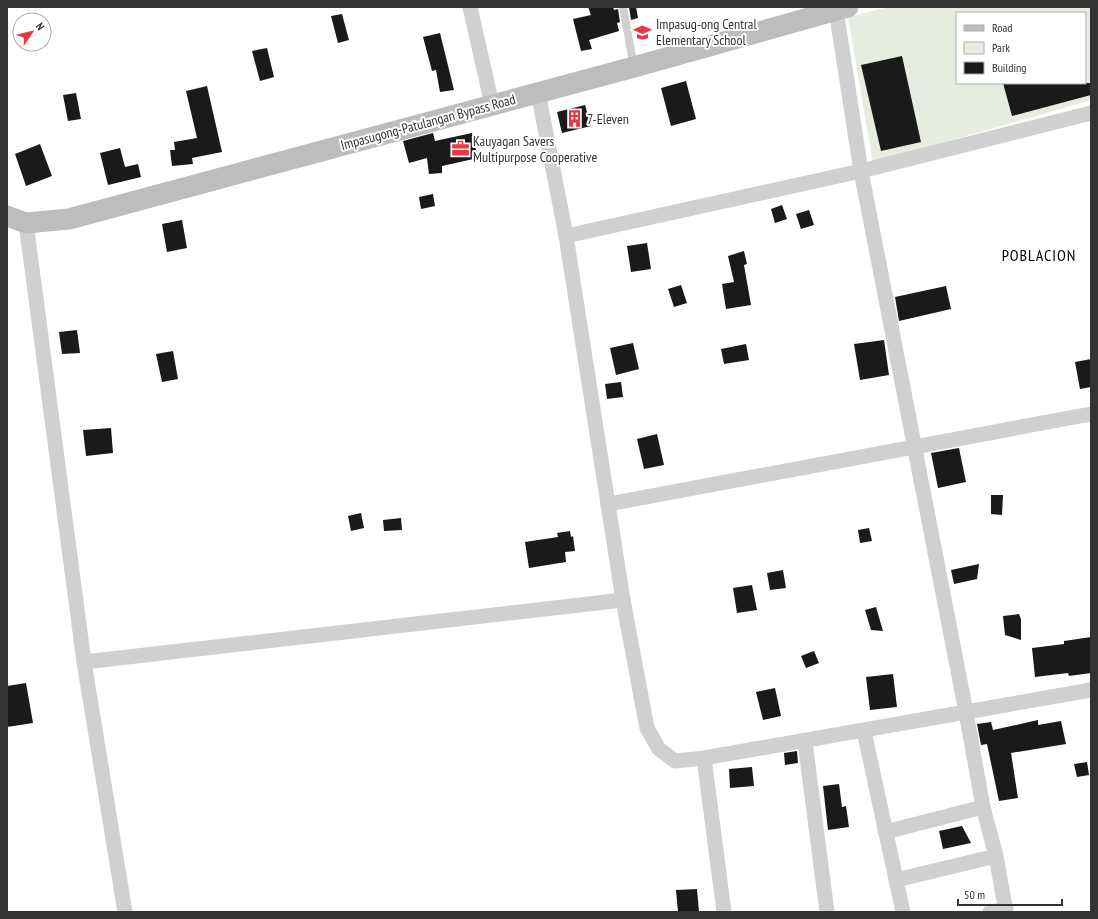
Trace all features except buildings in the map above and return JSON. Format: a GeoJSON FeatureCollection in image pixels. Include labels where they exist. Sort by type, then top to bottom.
{"type":"FeatureCollection","features":[{"type":"Feature","properties":{"kind":"main road","name":"Impasugong-Patulangan Bypass Road"},"geometry":{"type":"LineString","coordinates":[[13,224],[69,219],[634,67],[842,9]]}},
{"type":"Feature","properties":{"kind":"street"},"geometry":{"type":"LineString","coordinates":[[470,7],[492,105]]}},
{"type":"Feature","properties":{"kind":"street"},"geometry":{"type":"LineString","coordinates":[[842,9],[862,171],[916,447],[983,807],[996,856],[1006,910],[990,912]]}},
{"type":"Feature","properties":{"kind":"street"},"geometry":{"type":"LineString","coordinates":[[538,92],[566,236],[623,600],[647,728],[658,749],[675,761],[704,758],[805,742],[1091,690]]}},
{"type":"Feature","properties":{"kind":"street"},"geometry":{"type":"LineString","coordinates":[[566,236],[862,171],[1091,113]]}},
{"type":"Feature","properties":{"kind":"street"},"geometry":{"type":"LineString","coordinates":[[13,224],[125,912]]}},
{"type":"Feature","properties":{"kind":"street"},"geometry":{"type":"LineString","coordinates":[[608,504],[1091,414]]}},
{"type":"Feature","properties":{"kind":"street"},"geometry":{"type":"LineString","coordinates":[[84,662],[623,600]]}},
{"type":"Feature","properties":{"kind":"street"},"geometry":{"type":"LineString","coordinates":[[864,731],[903,912]]}},
{"type":"Feature","properties":{"kind":"street"},"geometry":{"type":"LineString","coordinates":[[805,742],[827,912]]}},
{"type":"Feature","properties":{"kind":"street"},"geometry":{"type":"LineString","coordinates":[[704,758],[724,912]]}},
{"type":"Feature","properties":{"kind":"street"},"geometry":{"type":"LineString","coordinates":[[885,832],[983,807]]}},
{"type":"Feature","properties":{"kind":"street"},"geometry":{"type":"LineString","coordinates":[[896,880],[996,856]]}},
{"type":"Feature","properties":{"kind":"lane"},"geometry":{"type":"LineString","coordinates":[[623,7],[634,67]]}},
{"type":"Feature","properties":{"kind":"green space"},"geometry":{"type":"Polygon","coordinates":[[[889,7],[1091,7],[1091,100],[873,163],[848,17],[889,7]]]}},
{"type":"Feature","properties":{"kind":"place","name":"Impasug-ong Central Elementary School"},"geometry":{"type":"Point","coordinates":[643,32]}},
{"type":"Feature","properties":{"kind":"place","name":"7-Eleven"},"geometry":{"type":"Point","coordinates":[574,119]}},
{"type":"Feature","properties":{"kind":"place","name":"Kauyagan Savers Multipurpose Cooperative"},"geometry":{"type":"Point","coordinates":[460,149]}},
{"type":"Feature","properties":{"kind":"district","name":"POBLACION"},"geometry":{"type":"Point","coordinates":[1039,255]}}]}
